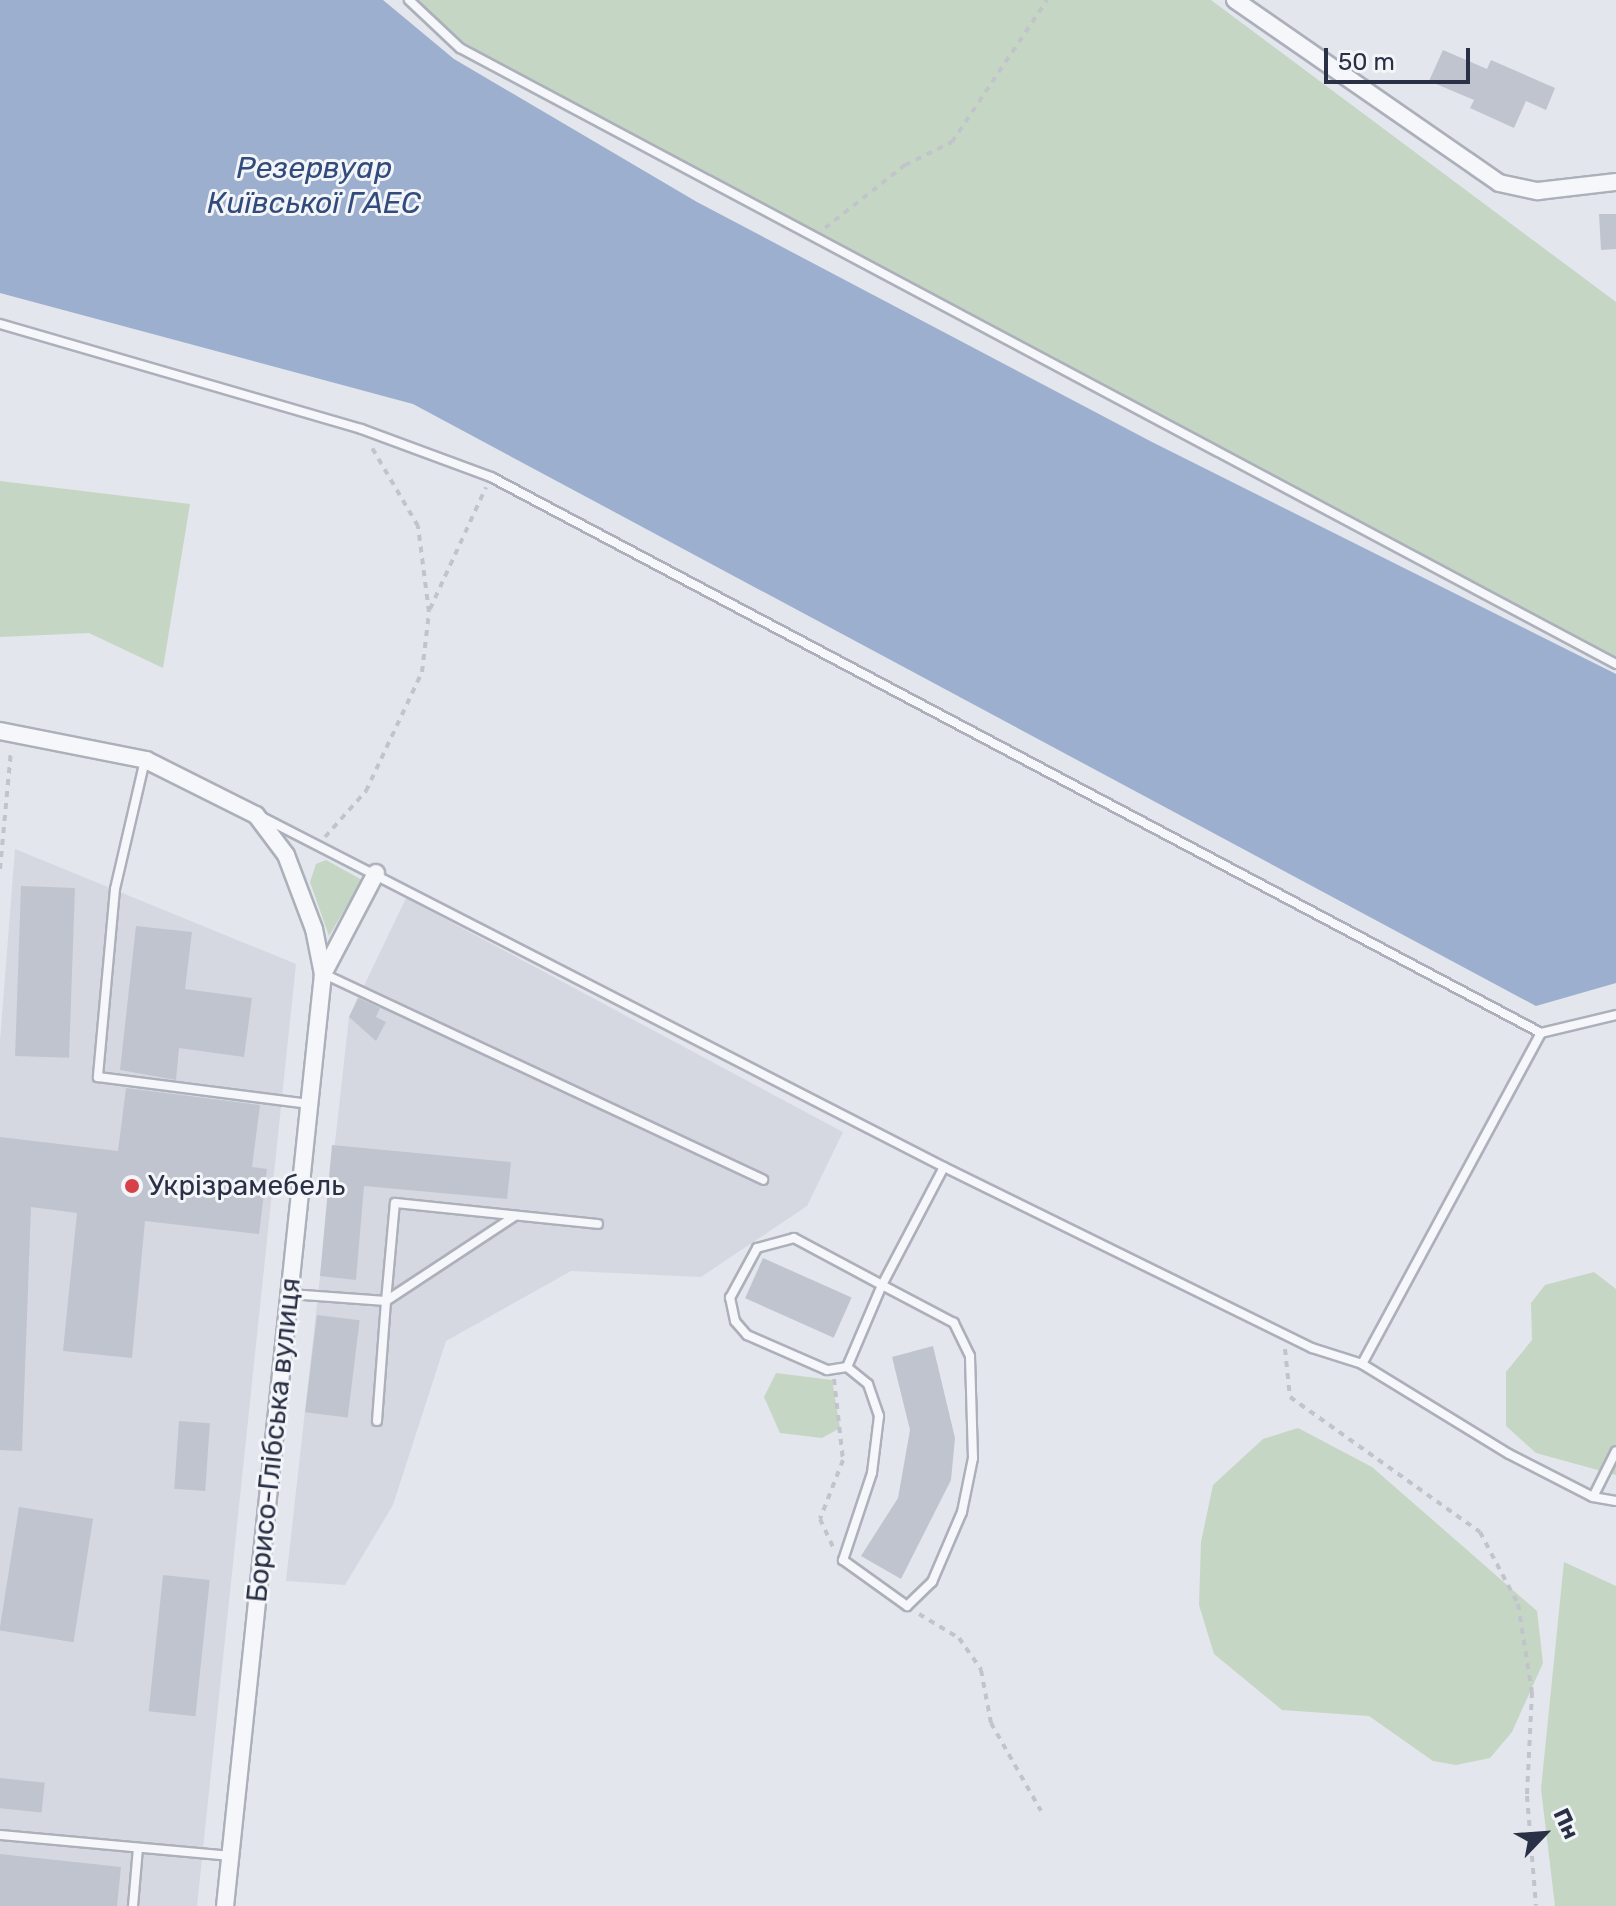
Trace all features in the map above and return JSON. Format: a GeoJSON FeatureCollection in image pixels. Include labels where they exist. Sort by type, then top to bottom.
{"type":"FeatureCollection","features":[{"type":"Feature","properties":{"kind":"street"},"geometry":{"type":"LineString","coordinates":[[1235,0],[1499,183],[1538,191],[1616,182]]}},
{"type":"Feature","properties":{"kind":"street","name":"Борисо-Глібська вулиця"},"geometry":{"type":"LineString","coordinates":[[6,732],[146,760],[256,815],[286,855],[323,974]]}},
{"type":"Feature","properties":{"kind":"street","name":"Борисо-Глібська вулиця"},"geometry":{"type":"LineString","coordinates":[[225,1906],[323,974],[376,873]]}},
{"type":"Feature","properties":{"kind":"lane"},"geometry":{"type":"LineString","coordinates":[[409,0],[460,48],[1616,664]]}},
{"type":"Feature","properties":{"kind":"lane"},"geometry":{"type":"LineString","coordinates":[[0,324],[361,429],[491,477],[1541,1033],[1616,1015]]}},
{"type":"Feature","properties":{"kind":"lane"},"geometry":{"type":"LineString","coordinates":[[146,760],[115,889],[98,1077],[309,1104]]}},
{"type":"Feature","properties":{"kind":"lane"},"geometry":{"type":"LineString","coordinates":[[256,815],[321,842],[944,1167],[1283,1335],[1362,1364],[1593,1497],[1616,1501]]}},
{"type":"Feature","properties":{"kind":"lane"},"geometry":{"type":"LineString","coordinates":[[323,974],[763,1180]]}},
{"type":"Feature","properties":{"kind":"lane"},"geometry":{"type":"LineString","coordinates":[[1362,1364],[1541,1033]]}},
{"type":"Feature","properties":{"kind":"lane"},"geometry":{"type":"LineString","coordinates":[[847,1367],[882,1285],[944,1167]]}},
{"type":"Feature","properties":{"kind":"lane"},"geometry":{"type":"LineString","coordinates":[[377,1421],[395,1203],[598,1224]]}},
{"type":"Feature","properties":{"kind":"lane"},"geometry":{"type":"LineString","coordinates":[[289,1294],[386,1301],[516,1216]]}},
{"type":"Feature","properties":{"kind":"lane"},"geometry":{"type":"LineString","coordinates":[[794,1238],[882,1285],[954,1323],[970,1356],[974,1394],[962,1512],[932,1582],[907,1606],[843,1560],[872,1473],[879,1416],[868,1384],[847,1367],[830,1370],[747,1335],[735,1321],[730,1298],[757,1248],[794,1238]]}},
{"type":"Feature","properties":{"kind":"lane"},"geometry":{"type":"LineString","coordinates":[[1593,1497],[1616,1451]]}},
{"type":"Feature","properties":{"kind":"lane"},"geometry":{"type":"LineString","coordinates":[[0,1835],[230,1856]]}},
{"type":"Feature","properties":{"kind":"lane"},"geometry":{"type":"LineString","coordinates":[[133,1906],[138,1848]]}},
{"type":"Feature","properties":{"kind":"path"},"geometry":{"type":"LineString","coordinates":[[814,237],[905,165],[952,142],[1047,0]]}},
{"type":"Feature","properties":{"kind":"path"},"geometry":{"type":"LineString","coordinates":[[321,842],[366,791],[422,672],[429,612],[418,526],[361,429]]}},
{"type":"Feature","properties":{"kind":"path"},"geometry":{"type":"LineString","coordinates":[[429,612],[491,477]]}},
{"type":"Feature","properties":{"kind":"path"},"geometry":{"type":"LineString","coordinates":[[0,869],[6,732]]}},
{"type":"Feature","properties":{"kind":"path"},"geometry":{"type":"LineString","coordinates":[[1283,1335],[1290,1397],[1480,1532],[1518,1604],[1532,1692],[1527,1796],[1536,1906]]}},
{"type":"Feature","properties":{"kind":"path"},"geometry":{"type":"LineString","coordinates":[[830,1370],[840,1393],[843,1460],[820,1519],[843,1560]]}},
{"type":"Feature","properties":{"kind":"path"},"geometry":{"type":"LineString","coordinates":[[907,1606],[959,1638],[981,1670],[991,1723],[1041,1811]]}},
{"type":"Feature","properties":{"kind":"shaded area"},"geometry":{"type":"Polygon","coordinates":[[[15,849],[296,964],[197,1906],[0,1906],[0,1041],[15,849]]]}},
{"type":"Feature","properties":{"kind":"shaded area"},"geometry":{"type":"Polygon","coordinates":[[[406,898],[843,1132],[807,1206],[701,1277],[571,1271],[446,1341],[393,1505],[345,1585],[286,1581],[349,1017],[406,898]]]}},
{"type":"Feature","properties":{"kind":"green space"},"geometry":{"type":"Polygon","coordinates":[[[409,0],[1211,0],[1616,302],[1616,664],[460,48],[409,0]]]}},
{"type":"Feature","properties":{"kind":"green space"},"geometry":{"type":"Polygon","coordinates":[[[0,481],[190,504],[163,668],[89,633],[0,637],[0,481]]]}},
{"type":"Feature","properties":{"kind":"green space"},"geometry":{"type":"Polygon","coordinates":[[[326,860],[362,880],[329,936],[310,882],[316,864],[326,860]]]}},
{"type":"Feature","properties":{"kind":"green space"},"geometry":{"type":"Polygon","coordinates":[[[1594,1272],[1616,1289],[1616,1475],[1536,1453],[1506,1426],[1506,1372],[1532,1340],[1531,1303],[1545,1285],[1594,1272]]]}},
{"type":"Feature","properties":{"kind":"green space"},"geometry":{"type":"Polygon","coordinates":[[[776,1373],[832,1380],[840,1428],[822,1438],[780,1433],[764,1397],[776,1373]]]}},
{"type":"Feature","properties":{"kind":"green space"},"geometry":{"type":"Polygon","coordinates":[[[1298,1428],[1372,1467],[1537,1611],[1543,1663],[1512,1732],[1490,1758],[1456,1765],[1433,1761],[1369,1716],[1282,1710],[1214,1654],[1199,1605],[1201,1542],[1213,1485],[1263,1439],[1298,1428]]]}},
{"type":"Feature","properties":{"kind":"green space"},"geometry":{"type":"Polygon","coordinates":[[[1564,1562],[1616,1586],[1616,1906],[1555,1906],[1541,1789],[1564,1562]]]}},
{"type":"Feature","properties":{"kind":"water","name":"Резервуар Київської ГАЕС"},"geometry":{"type":"Polygon","coordinates":[[[0,0],[383,0],[454,59],[697,202],[1152,442],[1616,674],[1616,983],[1536,1006],[413,404],[0,293],[0,0]]]}},
{"type":"Feature","properties":{"kind":"building"},"geometry":{"type":"Polygon","coordinates":[[[1443,50],[1487,69],[1491,60],[1555,88],[1546,110],[1526,101],[1514,128],[1470,108],[1474,100],[1429,81],[1443,50]]]}},
{"type":"Feature","properties":{"kind":"building"},"geometry":{"type":"Polygon","coordinates":[[[1599,214],[1616,214],[1616,249],[1601,250],[1599,214]]]}},
{"type":"Feature","properties":{"kind":"building"},"geometry":{"type":"Polygon","coordinates":[[[21,886],[75,888],[69,1058],[15,1056],[21,886]]]}},
{"type":"Feature","properties":{"kind":"building"},"geometry":{"type":"Polygon","coordinates":[[[136,926],[192,932],[185,989],[252,998],[244,1057],[179,1048],[176,1080],[120,1070],[136,926]]]}},
{"type":"Feature","properties":{"kind":"building"},"geometry":{"type":"Polygon","coordinates":[[[358,998],[380,1008],[376,1017],[386,1022],[376,1041],[349,1017],[358,998]]]}},
{"type":"Feature","properties":{"kind":"building"},"geometry":{"type":"Polygon","coordinates":[[[126,1088],[260,1105],[252,1167],[267,1169],[259,1234],[145,1221],[132,1358],[63,1351],[77,1213],[31,1207],[22,1451],[0,1450],[0,1137],[118,1151],[126,1088]]]}},
{"type":"Feature","properties":{"kind":"building"},"geometry":{"type":"Polygon","coordinates":[[[332,1145],[511,1162],[507,1199],[364,1186],[356,1280],[320,1276],[332,1145]]]}},
{"type":"Feature","properties":{"kind":"building"},"geometry":{"type":"Polygon","coordinates":[[[763,1258],[852,1297],[834,1338],[745,1298],[763,1258]]]}},
{"type":"Feature","properties":{"kind":"building"},"geometry":{"type":"Polygon","coordinates":[[[317,1315],[360,1320],[348,1418],[305,1412],[317,1315]]]}},
{"type":"Feature","properties":{"kind":"building"},"geometry":{"type":"Polygon","coordinates":[[[933,1346],[955,1438],[951,1480],[901,1579],[861,1556],[898,1498],[910,1430],[892,1357],[933,1346]]]}},
{"type":"Feature","properties":{"kind":"building"},"geometry":{"type":"Polygon","coordinates":[[[179,1421],[210,1423],[205,1491],[174,1489],[179,1421]]]}},
{"type":"Feature","properties":{"kind":"building"},"geometry":{"type":"Polygon","coordinates":[[[19,1507],[93,1519],[74,1642],[0,1631],[19,1507]]]}},
{"type":"Feature","properties":{"kind":"building"},"geometry":{"type":"Polygon","coordinates":[[[163,1575],[210,1580],[195,1716],[149,1711],[163,1575]]]}},
{"type":"Feature","properties":{"kind":"building"},"geometry":{"type":"Polygon","coordinates":[[[0,1778],[45,1783],[42,1813],[0,1808],[0,1778]]]}},
{"type":"Feature","properties":{"kind":"building"},"geometry":{"type":"Polygon","coordinates":[[[0,1854],[121,1867],[117,1906],[0,1906],[0,1854]]]}},
{"type":"Feature","properties":{"kind":"place","name":"Укрізрамебель"},"geometry":{"type":"Point","coordinates":[132,1186]}}]}
